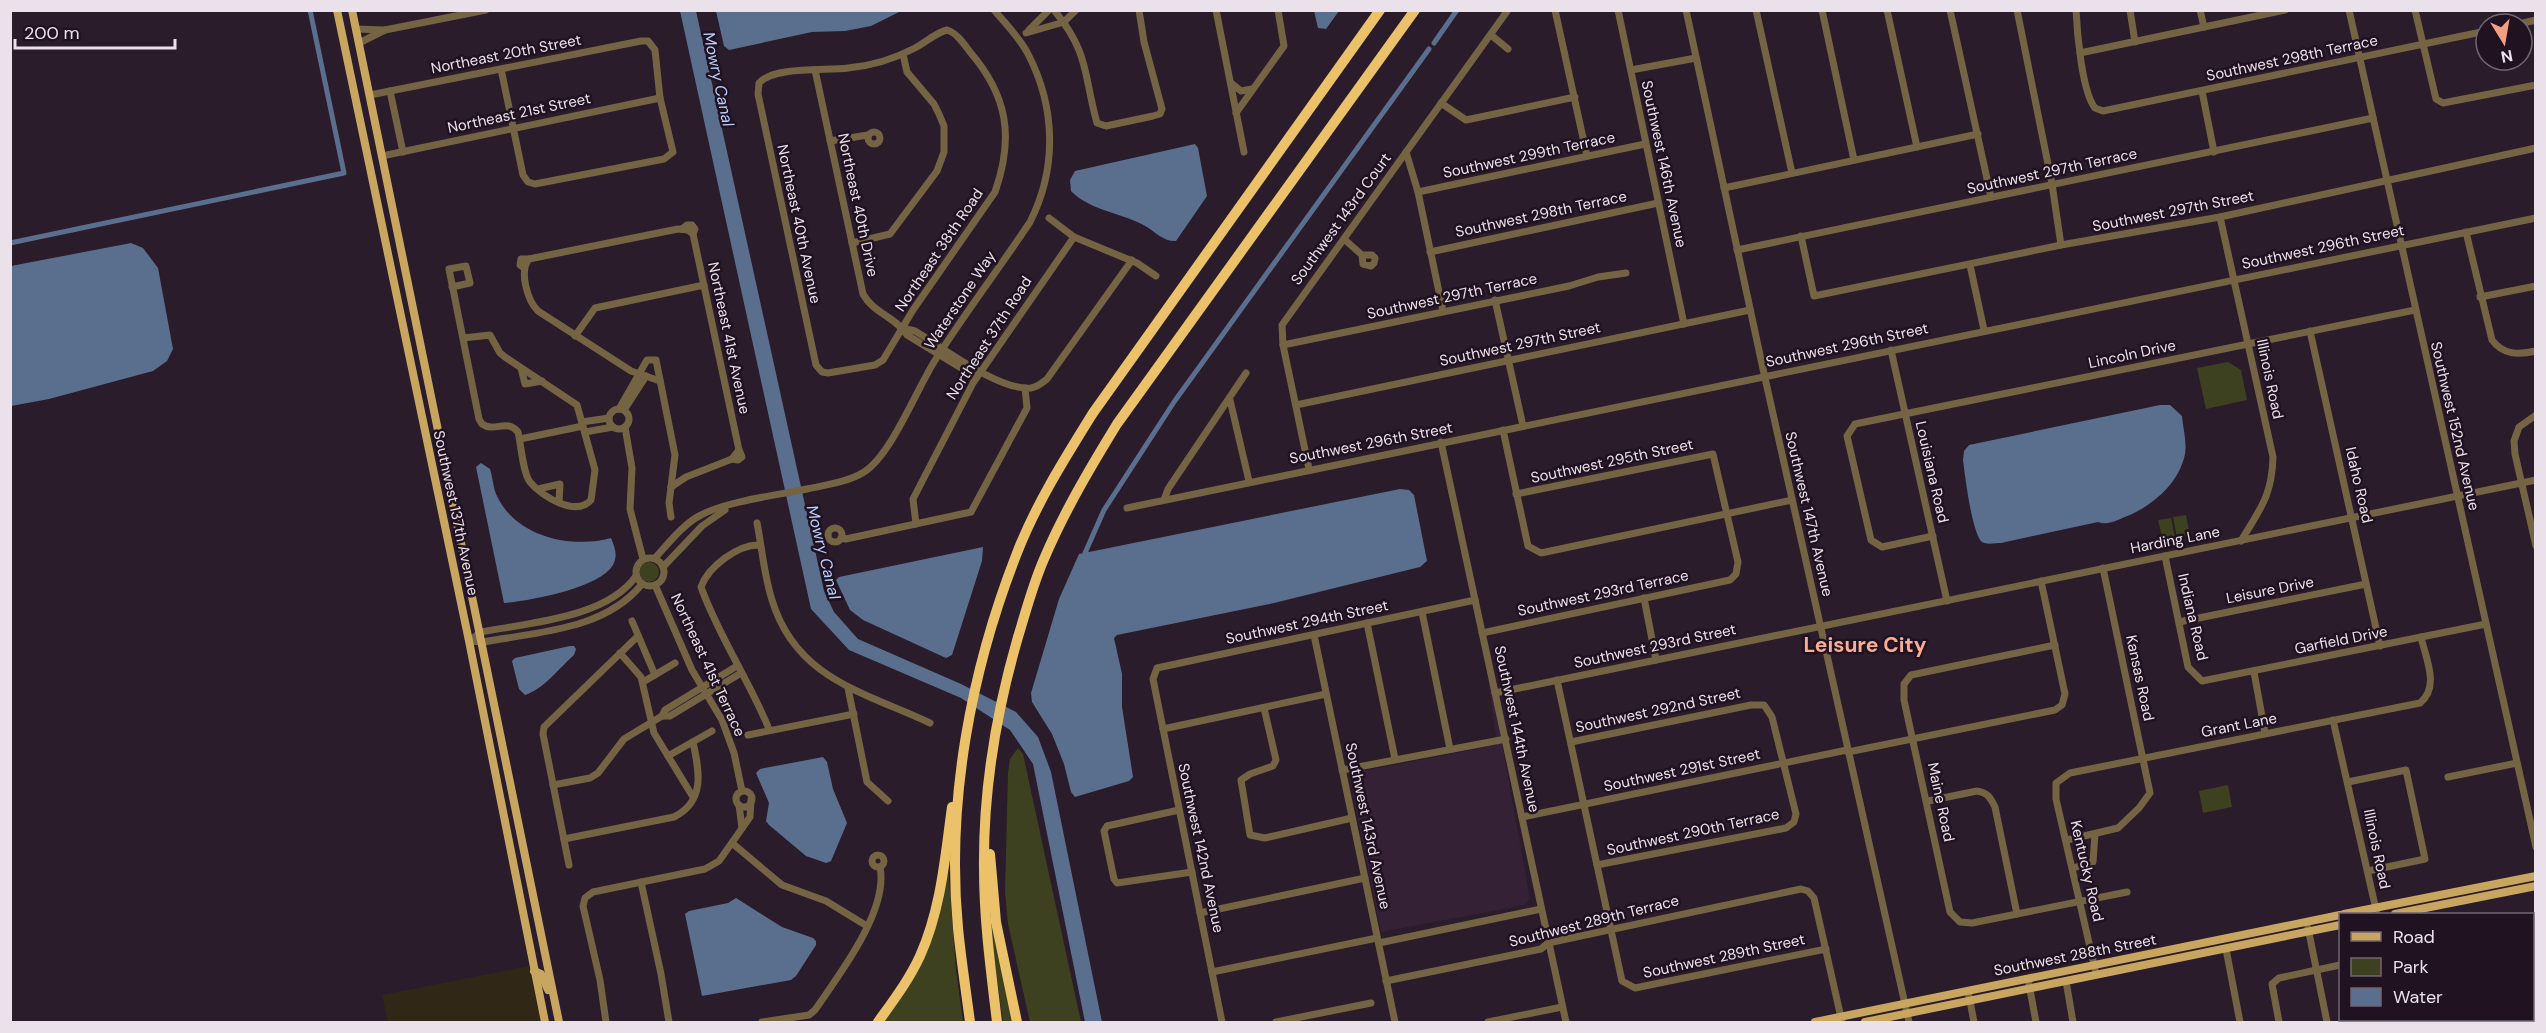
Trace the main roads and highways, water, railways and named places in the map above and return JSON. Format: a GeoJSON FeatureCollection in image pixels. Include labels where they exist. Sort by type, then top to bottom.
{"type":"FeatureCollection","features":[{"type":"Feature","properties":{"kind":"highway"},"geometry":{"type":"LineString","coordinates":[[970,1023],[958,926],[956,866],[958,811],[968,728],[978,677],[998,608],[1018,552],[1065,458],[1093,413],[1380,10]]}},
{"type":"Feature","properties":{"kind":"highway"},"geometry":{"type":"LineString","coordinates":[[997,1023],[985,916],[984,837],[988,780],[1004,687],[1024,615],[1043,561],[1090,468],[1117,424],[1415,10]]}},
{"type":"Feature","properties":{"kind":"highway"},"geometry":{"type":"LineString","coordinates":[[878,1023],[920,957],[935,914],[960,746],[968,728]]}},
{"type":"Feature","properties":{"kind":"highway"},"geometry":{"type":"LineString","coordinates":[[988,780],[991,878],[996,922],[1017,1023]]}},
{"type":"Feature","properties":{"kind":"main road"},"geometry":{"type":"LineString","coordinates":[[338,12],[352,10]]}},
{"type":"Feature","properties":{"kind":"main road","name":"Southwest 137th Avenue"},"geometry":{"type":"LineString","coordinates":[[352,10],[481,632],[559,1023]]}},
{"type":"Feature","properties":{"kind":"main road","name":"Southwest 137th Avenue"},"geometry":{"type":"LineString","coordinates":[[338,12],[469,642],[544,1023]]}},
{"type":"Feature","properties":{"kind":"main road"},"geometry":{"type":"LineString","coordinates":[[368,158],[382,156]]}},
{"type":"Feature","properties":{"kind":"main road"},"geometry":{"type":"LineString","coordinates":[[501,805],[515,803]]}},
{"type":"Feature","properties":{"kind":"main road","name":"Southwest 288th Street"},"geometry":{"type":"LineString","coordinates":[[2360,913],[2535,876]]}},
{"type":"Feature","properties":{"kind":"main road"},"geometry":{"type":"LineString","coordinates":[[2405,913],[2535,886]]}},
{"type":"Feature","properties":{"kind":"main road","name":"Southwest 288th Street"},"geometry":{"type":"LineString","coordinates":[[1815,1023],[1842,1020],[1906,1004],[2339,916]]}},
{"type":"Feature","properties":{"kind":"main road","name":"Southwest 288th Street"},"geometry":{"type":"LineString","coordinates":[[1865,1023],[1908,1018],[1970,1001],[2339,925]]}},
{"type":"Feature","properties":{"kind":"main road"},"geometry":{"type":"LineString","coordinates":[[534,971],[539,972],[544,979],[554,1023]]}},
{"type":"Feature","properties":{"kind":"water"},"geometry":{"type":"Polygon","coordinates":[[[716,10],[901,11],[871,26],[845,31],[812,32],[729,50],[724,46],[716,10]]]}},
{"type":"Feature","properties":{"kind":"water"},"geometry":{"type":"Polygon","coordinates":[[[1314,10],[1339,11],[1326,29],[1318,28],[1314,10]]]}},
{"type":"Feature","properties":{"kind":"water","name":"Mowry Canal"},"geometry":{"type":"Polygon","coordinates":[[[680,11],[696,11],[824,591],[834,612],[858,639],[961,684],[1016,712],[1038,737],[1051,772],[1102,1022],[1085,1022],[1033,764],[1010,730],[961,698],[849,650],[811,609],[680,11]]]}},
{"type":"Feature","properties":{"kind":"water"},"geometry":{"type":"Polygon","coordinates":[[[1195,144],[1198,148],[1207,196],[1176,241],[1164,239],[1138,222],[1088,203],[1071,191],[1070,180],[1075,171],[1195,144]]]}},
{"type":"Feature","properties":{"kind":"water"},"geometry":{"type":"Polygon","coordinates":[[[131,243],[143,248],[158,268],[173,349],[167,361],[153,371],[49,399],[11,406],[11,266],[131,243]]]}},
{"type":"Feature","properties":{"kind":"water"},"geometry":{"type":"Polygon","coordinates":[[[2160,405],[2170,405],[2182,416],[2185,454],[2171,483],[2148,505],[2110,523],[2098,522],[2001,543],[1989,544],[1982,542],[1978,537],[1972,516],[1963,460],[1964,451],[1969,445],[2160,405]]]}},
{"type":"Feature","properties":{"kind":"water"},"geometry":{"type":"Polygon","coordinates":[[[481,463],[490,469],[497,496],[517,521],[531,530],[563,540],[579,542],[611,538],[616,555],[613,565],[606,573],[579,587],[546,596],[504,603],[476,467],[481,463]]]}},
{"type":"Feature","properties":{"kind":"water"},"geometry":{"type":"Polygon","coordinates":[[[1400,489],[1409,490],[1414,495],[1427,561],[1420,567],[1274,603],[1117,635],[1114,638],[1122,674],[1122,707],[1133,777],[1129,781],[1075,797],[1071,792],[1064,764],[1052,734],[1032,702],[1031,693],[1059,599],[1079,554],[1400,489]]]}},
{"type":"Feature","properties":{"kind":"water"},"geometry":{"type":"Polygon","coordinates":[[[983,547],[982,561],[952,655],[946,658],[863,620],[850,610],[836,580],[839,577],[983,547]]]}},
{"type":"Feature","properties":{"kind":"water"},"geometry":{"type":"Polygon","coordinates":[[[570,646],[576,649],[574,655],[545,683],[525,695],[519,689],[512,661],[515,658],[570,646]]]}},
{"type":"Feature","properties":{"kind":"water"},"geometry":{"type":"Polygon","coordinates":[[[823,757],[827,762],[833,789],[847,823],[831,861],[826,863],[806,856],[769,825],[766,821],[769,803],[756,773],[760,769],[823,757]]]}},
{"type":"Feature","properties":{"kind":"water"},"geometry":{"type":"Polygon","coordinates":[[[736,898],[782,927],[813,938],[816,945],[791,980],[702,996],[685,914],[689,911],[728,903],[736,898]]]}},
{"type":"Feature","properties":{"kind":"waterway"},"geometry":{"type":"LineString","coordinates":[[10,243],[344,173],[310,10]]}},
{"type":"Feature","properties":{"kind":"waterway"},"geometry":{"type":"LineString","coordinates":[[1434,43],[1457,10]]}},
{"type":"Feature","properties":{"kind":"waterway"},"geometry":{"type":"LineString","coordinates":[[1085,553],[1104,510],[1174,402],[1429,49]]}},
{"type":"Feature","properties":{"kind":"district","name":"Leisure City"},"geometry":{"type":"Point","coordinates":[1865,645]}}]}
